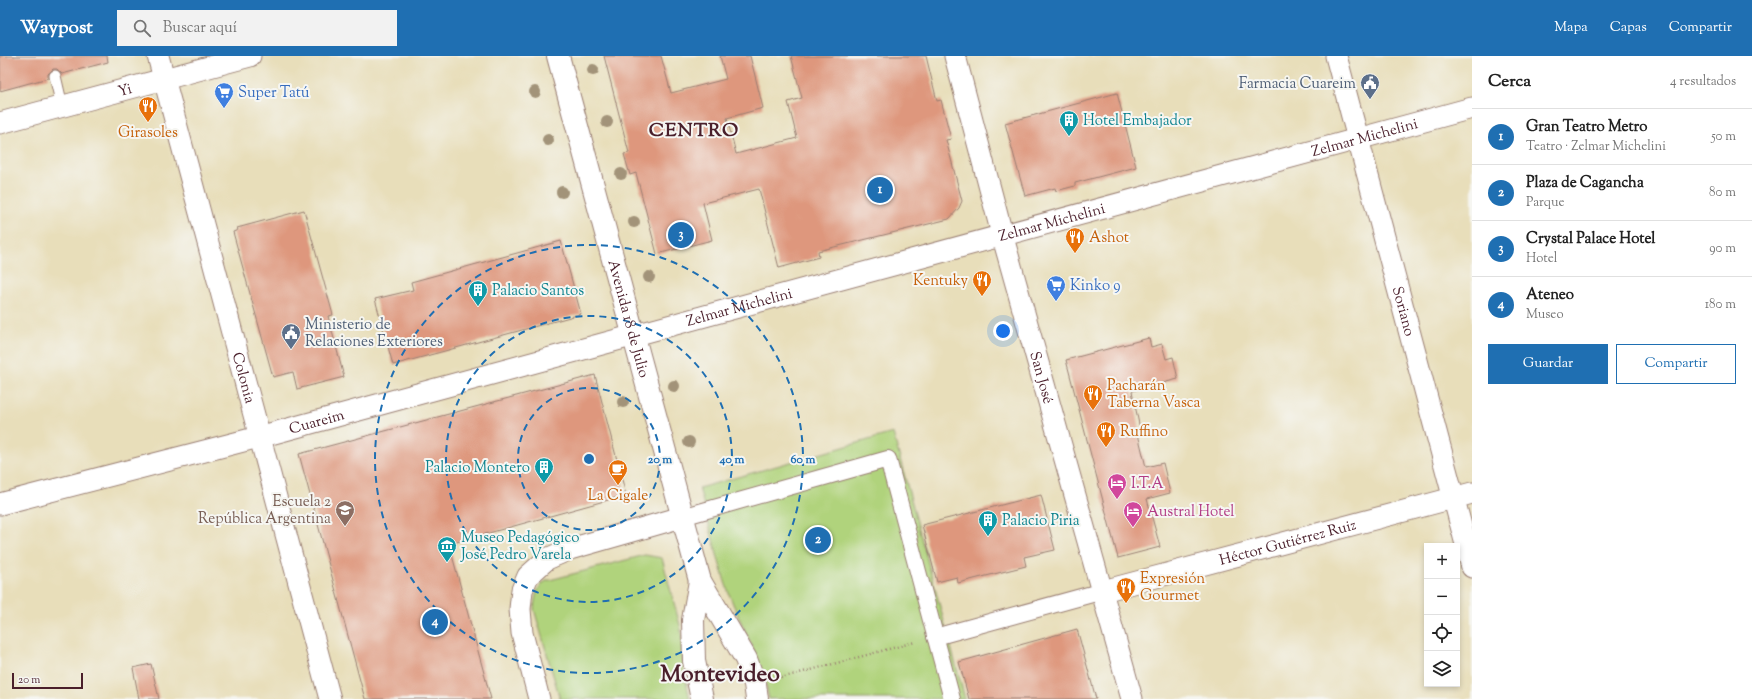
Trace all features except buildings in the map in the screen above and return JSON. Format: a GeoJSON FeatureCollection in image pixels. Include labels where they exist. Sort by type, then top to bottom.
{"type":"FeatureCollection","features":[{"type":"Feature","properties":{"kind":"main road","name":"Avenida 18 de Julio"},"geometry":{"type":"LineString","coordinates":[[558,56],[700,581],[736,639],[746,659],[756,692]]}},
{"type":"Feature","properties":{"kind":"main road","name":"Avenida 18 de Julio"},"geometry":{"type":"LineString","coordinates":[[700,581],[693,620],[694,660],[702,699]]}},
{"type":"Feature","properties":{"kind":"street","name":"Colonia"},"geometry":{"type":"LineString","coordinates":[[158,56],[330,699]]}},
{"type":"Feature","properties":{"kind":"street","name":"Yi"},"geometry":{"type":"LineString","coordinates":[[0,122],[250,56]]}},
{"type":"Feature","properties":{"kind":"street","name":"San José"},"geometry":{"type":"LineString","coordinates":[[955,56],[1002,234],[1132,699]]}},
{"type":"Feature","properties":{"kind":"street","name":"Soriano"},"geometry":{"type":"LineString","coordinates":[[1336,56],[1463,495],[1472,567]]}},
{"type":"Feature","properties":{"kind":"street","name":"Zelmar Michelini"},"geometry":{"type":"LineString","coordinates":[[633,336],[1002,234],[1472,108]]}},
{"type":"Feature","properties":{"kind":"street","name":"Cuareim"},"geometry":{"type":"LineString","coordinates":[[0,504],[259,437],[633,336]]}},
{"type":"Feature","properties":{"kind":"street"},"geometry":{"type":"LineString","coordinates":[[539,699],[522,633],[520,609],[522,590],[528,576],[547,558],[570,549],[888,458],[952,699]]}},
{"type":"Feature","properties":{"kind":"street","name":"Héctor Gutiérrez Ruiz"},"geometry":{"type":"LineString","coordinates":[[1103,592],[1463,495]]}},
{"type":"Feature","properties":{"kind":"street"},"geometry":{"type":"LineString","coordinates":[[935,637],[1103,592]]}},
{"type":"Feature","properties":{"kind":"lane"},"geometry":{"type":"LineString","coordinates":[[55,76],[62,106]]}},
{"type":"Feature","properties":{"kind":"path"},"geometry":{"type":"LineString","coordinates":[[756,692],[935,637]]}},
{"type":"Feature","properties":{"kind":"green space"},"geometry":{"type":"Polygon","coordinates":[[[893,433],[965,699],[769,699],[762,671],[729,594],[699,488],[893,433]]]}},
{"type":"Feature","properties":{"kind":"green space"},"geometry":{"type":"Polygon","coordinates":[[[645,555],[662,558],[681,629],[684,672],[690,699],[560,699],[534,609],[540,586],[546,581],[645,555]]]}},
{"type":"Feature","properties":{"kind":"place","name":"Farmacia Cuareim"},"geometry":{"type":"Point","coordinates":[1370,100]}},
{"type":"Feature","properties":{"kind":"place","name":"Super Tatú"},"geometry":{"type":"Point","coordinates":[224,109]}},
{"type":"Feature","properties":{"kind":"place","name":"Girasoles"},"geometry":{"type":"Point","coordinates":[148,123]}},
{"type":"Feature","properties":{"kind":"place","name":"Hotel Embajador"},"geometry":{"type":"Point","coordinates":[1069,137]}},
{"type":"Feature","properties":{"kind":"place","name":"Gran Teatro Metro"},"geometry":{"type":"Point","coordinates":[880,190]}},
{"type":"Feature","properties":{"kind":"place","name":"Crystal Palace Hotel"},"geometry":{"type":"Point","coordinates":[681,235]}},
{"type":"Feature","properties":{"kind":"place","name":"Ashot"},"geometry":{"type":"Point","coordinates":[1075,254]}},
{"type":"Feature","properties":{"kind":"place","name":"Kentuky"},"geometry":{"type":"Point","coordinates":[982,297]}},
{"type":"Feature","properties":{"kind":"place","name":"Kinko 9"},"geometry":{"type":"Point","coordinates":[1056,302]}},
{"type":"Feature","properties":{"kind":"place","name":"Palacio Santos"},"geometry":{"type":"Point","coordinates":[478,307]}},
{"type":"Feature","properties":{"kind":"place","name":"Ministerio de Relaciones Exteriores"},"geometry":{"type":"Point","coordinates":[291,350]}},
{"type":"Feature","properties":{"kind":"place","name":"Pacharán Taberna Vasca"},"geometry":{"type":"Point","coordinates":[1093,411]}},
{"type":"Feature","properties":{"kind":"place","name":"Ruffino"},"geometry":{"type":"Point","coordinates":[1106,448]}},
{"type":"Feature","properties":{"kind":"place","name":"Palacio Montero"},"geometry":{"type":"Point","coordinates":[544,484]}},
{"type":"Feature","properties":{"kind":"place","name":"La Cigale"},"geometry":{"type":"Point","coordinates":[618,486]}},
{"type":"Feature","properties":{"kind":"place","name":"I.T.A"},"geometry":{"type":"Point","coordinates":[1117,500]}},
{"type":"Feature","properties":{"kind":"place","name":"Escuela 2 República Argentina"},"geometry":{"type":"Point","coordinates":[345,527]}},
{"type":"Feature","properties":{"kind":"place","name":"Austral Hotel"},"geometry":{"type":"Point","coordinates":[1133,528]}},
{"type":"Feature","properties":{"kind":"place","name":"Palacio Piria"},"geometry":{"type":"Point","coordinates":[988,537]}},
{"type":"Feature","properties":{"kind":"place","name":"Plaza de Cagancha"},"geometry":{"type":"Point","coordinates":[818,540]}},
{"type":"Feature","properties":{"kind":"place","name":"Museo Pedagógico José Pedro Varela"},"geometry":{"type":"Point","coordinates":[447,563]}},
{"type":"Feature","properties":{"kind":"place","name":"Expresión Gourmet"},"geometry":{"type":"Point","coordinates":[1126,604]}},
{"type":"Feature","properties":{"kind":"place","name":"Ateneo"},"geometry":{"type":"Point","coordinates":[435,622]}},
{"type":"Feature","properties":{"kind":"district","name":"CENTRO"},"geometry":{"type":"Point","coordinates":[694,129]}},
{"type":"Feature","properties":{"kind":"district","name":"Montevideo"},"geometry":{"type":"Point","coordinates":[720,673]}}]}
